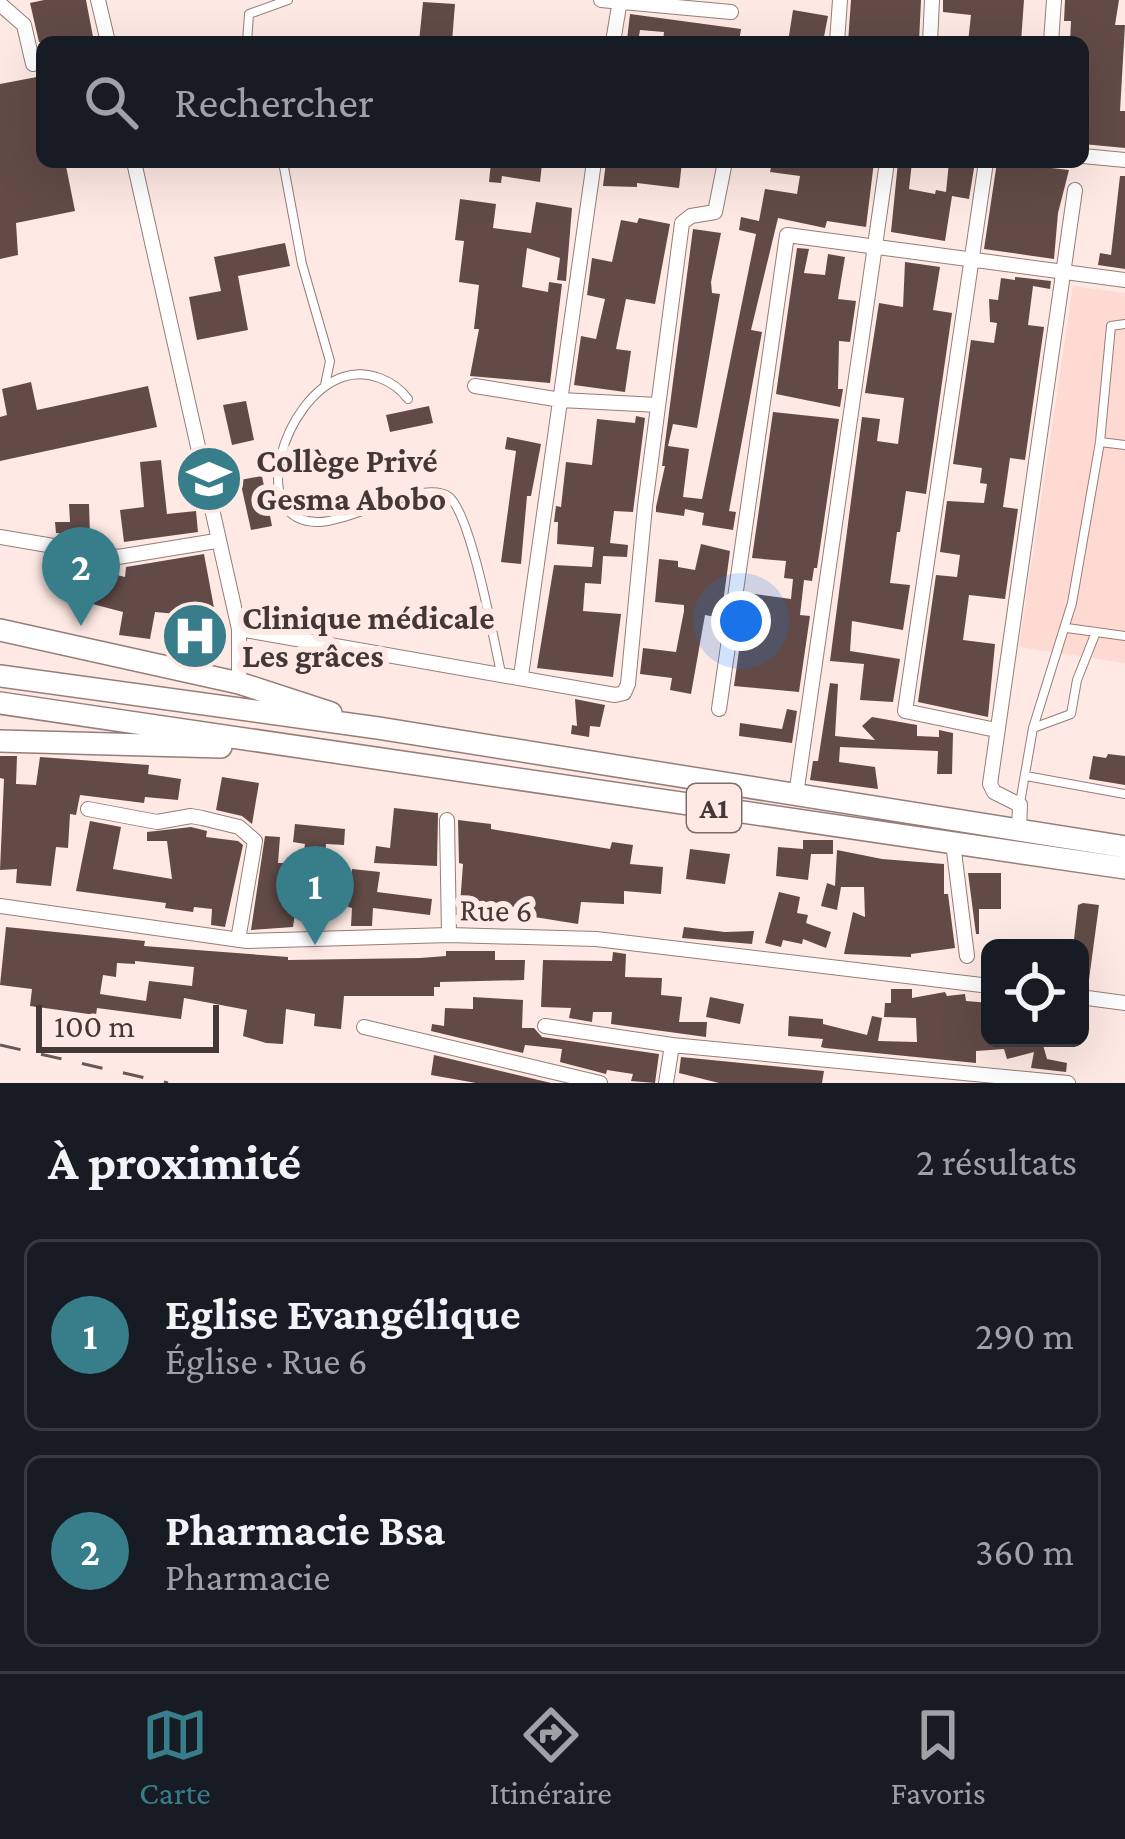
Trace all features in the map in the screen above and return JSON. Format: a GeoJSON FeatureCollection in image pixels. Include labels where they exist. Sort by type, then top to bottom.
{"type":"FeatureCollection","features":[{"type":"Feature","properties":{"kind":"main road"},"geometry":{"type":"LineString","coordinates":[[0,630],[239,683],[378,728]]}},
{"type":"Feature","properties":{"kind":"main road","name":"A1"},"geometry":{"type":"LineString","coordinates":[[0,676],[378,728],[1125,847]]}},
{"type":"Feature","properties":{"kind":"main road","name":"A1"},"geometry":{"type":"LineString","coordinates":[[0,703],[1125,868]]}},
{"type":"Feature","properties":{"kind":"main road"},"geometry":{"type":"LineString","coordinates":[[0,741],[121,747],[303,746]]}},
{"type":"Feature","properties":{"kind":"street"},"geometry":{"type":"LineString","coordinates":[[98,0],[106,36]]}},
{"type":"Feature","properties":{"kind":"street"},"geometry":{"type":"LineString","coordinates":[[601,0],[730,12]]}},
{"type":"Feature","properties":{"kind":"street"},"geometry":{"type":"LineString","coordinates":[[837,36],[840,0]]}},
{"type":"Feature","properties":{"kind":"street"},"geometry":{"type":"LineString","coordinates":[[930,36],[932,0]]}},
{"type":"Feature","properties":{"kind":"street"},"geometry":{"type":"LineString","coordinates":[[1051,36],[1054,0]]}},
{"type":"Feature","properties":{"kind":"street"},"geometry":{"type":"LineString","coordinates":[[614,36],[620,1]]}},
{"type":"Feature","properties":{"kind":"street"},"geometry":{"type":"LineString","coordinates":[[0,4],[24,25],[33,64]]}},
{"type":"Feature","properties":{"kind":"street"},"geometry":{"type":"LineString","coordinates":[[1089,157],[1125,160]]}},
{"type":"Feature","properties":{"kind":"street"},"geometry":{"type":"LineString","coordinates":[[135,168],[238,629],[239,683]]}},
{"type":"Feature","properties":{"kind":"street"},"geometry":{"type":"LineString","coordinates":[[521,676],[593,168]]}},
{"type":"Feature","properties":{"kind":"street"},"geometry":{"type":"LineString","coordinates":[[238,629],[624,693],[682,223],[715,212],[724,168]]}},
{"type":"Feature","properties":{"kind":"street"},"geometry":{"type":"LineString","coordinates":[[796,795],[886,168]]}},
{"type":"Feature","properties":{"kind":"street"},"geometry":{"type":"LineString","coordinates":[[985,168],[904,711],[996,730]]}},
{"type":"Feature","properties":{"kind":"street"},"geometry":{"type":"LineString","coordinates":[[1018,831],[1020,805],[991,789],[996,730],[1075,190]]}},
{"type":"Feature","properties":{"kind":"street"},"geometry":{"type":"LineString","coordinates":[[718,710],[785,240],[792,234],[1125,280]]}},
{"type":"Feature","properties":{"kind":"street"},"geometry":{"type":"LineString","coordinates":[[475,386],[561,400],[658,405]]}},
{"type":"Feature","properties":{"kind":"street"},"geometry":{"type":"LineString","coordinates":[[0,537],[118,556],[216,541]]}},
{"type":"Feature","properties":{"kind":"street"},"geometry":{"type":"LineString","coordinates":[[88,809],[157,822],[191,816],[251,834],[255,841],[238,940]]}},
{"type":"Feature","properties":{"kind":"street"},"geometry":{"type":"LineString","coordinates":[[447,820],[448,935]]}},
{"type":"Feature","properties":{"kind":"street"},"geometry":{"type":"LineString","coordinates":[[953,843],[967,956]]}},
{"type":"Feature","properties":{"kind":"street","name":"Rue 6"},"geometry":{"type":"LineString","coordinates":[[0,906],[238,940],[448,935],[630,942],[981,985]]}},
{"type":"Feature","properties":{"kind":"street"},"geometry":{"type":"LineString","coordinates":[[1089,998],[1125,1003]]}},
{"type":"Feature","properties":{"kind":"street"},"geometry":{"type":"LineString","coordinates":[[545,1026],[672,1045],[1068,1083]]}},
{"type":"Feature","properties":{"kind":"street"},"geometry":{"type":"LineString","coordinates":[[364,1027],[600,1083]]}},
{"type":"Feature","properties":{"kind":"street"},"geometry":{"type":"LineString","coordinates":[[671,1082],[672,1045]]}},
{"type":"Feature","properties":{"kind":"lane"},"geometry":{"type":"LineString","coordinates":[[247,36],[249,14],[288,0]]}},
{"type":"Feature","properties":{"kind":"lane"},"geometry":{"type":"LineString","coordinates":[[284,168],[302,264],[330,362],[325,385]]}},
{"type":"Feature","properties":{"kind":"lane"},"geometry":{"type":"LineString","coordinates":[[1020,805],[1033,728],[1067,628],[1100,442],[1112,326],[1125,324]]}},
{"type":"Feature","properties":{"kind":"lane"},"geometry":{"type":"LineString","coordinates":[[330,362],[353,374],[399,386],[408,399]]}},
{"type":"Feature","properties":{"kind":"lane"},"geometry":{"type":"LineString","coordinates":[[353,374],[325,385],[296,415],[278,470],[285,504],[308,522],[326,522],[416,494],[448,496],[458,509],[478,569],[501,673]]}},
{"type":"Feature","properties":{"kind":"lane"},"geometry":{"type":"LineString","coordinates":[[1100,442],[1125,445]]}},
{"type":"Feature","properties":{"kind":"lane"},"geometry":{"type":"LineString","coordinates":[[1067,628],[1125,636]]}},
{"type":"Feature","properties":{"kind":"lane"},"geometry":{"type":"LineString","coordinates":[[1033,728],[1071,714],[1077,680],[1096,632]]}},
{"type":"Feature","properties":{"kind":"lane"},"geometry":{"type":"LineString","coordinates":[[1026,776],[1125,794]]}},
{"type":"Feature","properties":{"kind":"shaded area"},"geometry":{"type":"Polygon","coordinates":[[[1073,286],[1125,293],[1125,663],[1019,647],[1073,286]]]}},
{"type":"Feature","properties":{"kind":"building"},"geometry":{"type":"Polygon","coordinates":[[[86,0],[93,36],[38,36],[30,3],[86,0]]]}},
{"type":"Feature","properties":{"kind":"building"},"geometry":{"type":"Polygon","coordinates":[[[851,0],[921,0],[919,36],[848,36],[851,0]]]}},
{"type":"Feature","properties":{"kind":"building"},"geometry":{"type":"Polygon","coordinates":[[[943,0],[1024,0],[1021,36],[969,36],[971,15],[943,12],[943,0]]]}},
{"type":"Feature","properties":{"kind":"building"},"geometry":{"type":"Polygon","coordinates":[[[1065,0],[1119,0],[1115,25],[1125,25],[1120,111],[1125,111],[1125,148],[1089,145],[1089,36],[1070,36],[1071,21],[1064,21],[1065,0]]]}},
{"type":"Feature","properties":{"kind":"building"},"geometry":{"type":"Polygon","coordinates":[[[423,2],[455,4],[452,36],[420,36],[423,2]]]}},
{"type":"Feature","properties":{"kind":"building"},"geometry":{"type":"Polygon","coordinates":[[[793,10],[828,16],[824,36],[789,36],[793,10]]]}},
{"type":"Feature","properties":{"kind":"building"},"geometry":{"type":"Polygon","coordinates":[[[630,14],[741,29],[740,36],[664,36],[664,32],[640,30],[639,36],[627,36],[630,14]]]}},
{"type":"Feature","properties":{"kind":"building"},"geometry":{"type":"Polygon","coordinates":[[[36,77],[36,168],[66,168],[75,211],[16,223],[18,255],[0,259],[0,84],[36,77]]]}},
{"type":"Feature","properties":{"kind":"building"},"geometry":{"type":"Polygon","coordinates":[[[490,168],[542,168],[540,182],[502,176],[501,183],[489,182],[490,168]]]}},
{"type":"Feature","properties":{"kind":"building"},"geometry":{"type":"Polygon","coordinates":[[[605,168],[681,168],[679,188],[637,183],[637,187],[603,186],[605,168]]]}},
{"type":"Feature","properties":{"kind":"building"},"geometry":{"type":"Polygon","coordinates":[[[771,168],[873,168],[866,227],[827,221],[825,228],[778,218],[751,330],[762,332],[729,511],[736,512],[733,530],[702,525],[704,513],[685,509],[684,516],[656,512],[656,507],[693,229],[721,233],[711,282],[712,293],[720,294],[697,428],[673,424],[668,446],[689,449],[683,497],[702,499],[756,234],[739,230],[741,217],[759,221],[765,189],[797,194],[800,176],[770,172],[771,168]]]}},
{"type":"Feature","properties":{"kind":"building"},"geometry":{"type":"Polygon","coordinates":[[[897,168],[911,168],[909,189],[935,194],[936,190],[946,192],[948,168],[974,168],[969,199],[952,196],[945,241],[891,232],[897,168]]]}},
{"type":"Feature","properties":{"kind":"building"},"geometry":{"type":"Polygon","coordinates":[[[996,168],[1069,170],[1058,213],[1054,259],[984,249],[996,168]]]}},
{"type":"Feature","properties":{"kind":"building"},"geometry":{"type":"Polygon","coordinates":[[[1120,176],[1125,176],[1125,269],[1098,265],[1100,253],[1111,255],[1120,176]]]}},
{"type":"Feature","properties":{"kind":"building"},"geometry":{"type":"Polygon","coordinates":[[[460,199],[496,204],[493,228],[531,233],[536,202],[572,208],[566,281],[557,280],[560,258],[527,248],[522,287],[548,292],[549,282],[562,284],[550,383],[470,376],[479,329],[474,329],[479,285],[459,282],[464,241],[455,240],[460,199]]]}},
{"type":"Feature","properties":{"kind":"building"},"geometry":{"type":"Polygon","coordinates":[[[639,218],[670,224],[655,304],[626,299],[616,349],[631,351],[625,392],[574,385],[581,336],[596,339],[605,299],[587,295],[592,258],[612,262],[621,220],[637,223],[639,218]]]}},
{"type":"Feature","properties":{"kind":"building"},"geometry":{"type":"Polygon","coordinates":[[[285,243],[290,266],[238,276],[248,330],[197,340],[189,297],[221,291],[214,257],[285,243]]]}},
{"type":"Feature","properties":{"kind":"building"},"geometry":{"type":"Polygon","coordinates":[[[797,248],[809,249],[804,273],[825,275],[828,254],[845,257],[838,299],[856,301],[850,342],[839,341],[840,407],[776,394],[797,248]]]}},
{"type":"Feature","properties":{"kind":"building"},"geometry":{"type":"Polygon","coordinates":[[[905,262],[940,267],[933,310],[952,313],[926,494],[906,491],[897,532],[890,583],[910,585],[903,630],[852,621],[850,651],[900,659],[893,702],[860,700],[864,664],[830,661],[862,417],[880,419],[877,441],[898,444],[904,398],[865,393],[879,303],[903,307],[905,262]]]}},
{"type":"Feature","properties":{"kind":"building"},"geometry":{"type":"Polygon","coordinates":[[[1001,278],[1051,281],[1050,289],[1033,286],[1028,325],[1044,327],[1025,460],[1010,458],[1003,507],[1018,509],[1005,599],[969,595],[963,640],[995,644],[988,717],[918,702],[936,575],[957,577],[960,555],[940,552],[947,501],[984,503],[987,484],[980,483],[982,468],[953,464],[971,340],[994,343],[997,323],[990,322],[989,299],[998,300],[1001,278]]]}},
{"type":"Feature","properties":{"kind":"building"},"geometry":{"type":"Polygon","coordinates":[[[31,382],[37,410],[148,386],[157,427],[0,461],[0,417],[7,415],[2,389],[31,382]]]}},
{"type":"Feature","properties":{"kind":"building"},"geometry":{"type":"Polygon","coordinates":[[[246,401],[254,440],[232,445],[223,405],[246,401]]]}},
{"type":"Feature","properties":{"kind":"building"},"geometry":{"type":"Polygon","coordinates":[[[429,406],[433,423],[390,432],[386,415],[429,406]]]}},
{"type":"Feature","properties":{"kind":"building"},"geometry":{"type":"Polygon","coordinates":[[[773,412],[839,419],[817,568],[812,581],[804,580],[800,615],[810,616],[799,692],[734,686],[747,593],[791,599],[793,579],[784,578],[786,561],[752,558],[773,412]]]}},
{"type":"Feature","properties":{"kind":"building"},"geometry":{"type":"Polygon","coordinates":[[[636,416],[645,418],[633,512],[614,511],[610,543],[628,545],[627,557],[603,556],[601,584],[585,583],[583,611],[621,614],[613,677],[537,668],[554,565],[592,567],[594,547],[557,544],[558,522],[554,522],[556,506],[561,507],[566,462],[592,465],[597,419],[635,423],[636,416]]]}},
{"type":"Feature","properties":{"kind":"building"},"geometry":{"type":"Polygon","coordinates":[[[507,437],[541,444],[531,496],[527,496],[521,564],[501,562],[516,451],[505,449],[507,437]]]}},
{"type":"Feature","properties":{"kind":"building"},"geometry":{"type":"Polygon","coordinates":[[[161,460],[167,514],[196,511],[198,532],[124,542],[120,510],[144,507],[140,462],[161,460]]]}},
{"type":"Feature","properties":{"kind":"building"},"geometry":{"type":"Polygon","coordinates":[[[262,476],[272,526],[251,530],[240,480],[262,476]]]}},
{"type":"Feature","properties":{"kind":"building"},"geometry":{"type":"Polygon","coordinates":[[[69,504],[89,504],[90,536],[56,533],[55,522],[70,522],[69,504]]]}},
{"type":"Feature","properties":{"kind":"building"},"geometry":{"type":"Polygon","coordinates":[[[701,544],[730,551],[721,618],[705,615],[691,694],[670,690],[672,678],[640,674],[643,648],[676,652],[684,611],[684,605],[655,602],[659,559],[678,561],[678,567],[695,570],[701,544]]]}},
{"type":"Feature","properties":{"kind":"building"},"geometry":{"type":"Polygon","coordinates":[[[204,554],[215,613],[155,612],[150,639],[119,635],[123,612],[66,597],[73,564],[125,577],[126,567],[204,554]]]}},
{"type":"Feature","properties":{"kind":"building"},"geometry":{"type":"Polygon","coordinates":[[[830,683],[838,684],[835,736],[875,740],[862,726],[872,717],[917,725],[917,736],[939,737],[939,730],[953,733],[952,774],[937,774],[938,751],[840,747],[839,762],[875,767],[878,789],[810,780],[813,761],[818,761],[830,683]]]}},
{"type":"Feature","properties":{"kind":"building"},"geometry":{"type":"Polygon","coordinates":[[[575,699],[605,705],[600,727],[590,726],[589,737],[571,734],[572,725],[577,726],[575,699]]]}},
{"type":"Feature","properties":{"kind":"building"},"geometry":{"type":"Polygon","coordinates":[[[787,709],[797,711],[792,743],[739,736],[740,723],[782,729],[787,709]]]}},
{"type":"Feature","properties":{"kind":"building"},"geometry":{"type":"Polygon","coordinates":[[[1108,754],[1125,756],[1125,785],[1089,779],[1093,756],[1106,758],[1108,754]]]}},
{"type":"Feature","properties":{"kind":"building"},"geometry":{"type":"Polygon","coordinates":[[[0,756],[17,756],[16,784],[36,785],[40,757],[149,765],[148,774],[181,779],[178,800],[145,797],[144,803],[80,795],[76,815],[70,814],[68,848],[56,847],[51,886],[16,883],[17,869],[0,870],[4,779],[0,778],[0,756]]]}},
{"type":"Feature","properties":{"kind":"building"},"geometry":{"type":"Polygon","coordinates":[[[222,777],[259,783],[252,824],[242,816],[216,810],[222,777]]]}},
{"type":"Feature","properties":{"kind":"building"},"geometry":{"type":"Polygon","coordinates":[[[394,808],[438,813],[437,866],[374,863],[376,846],[390,848],[394,808]]]}},
{"type":"Feature","properties":{"kind":"building"},"geometry":{"type":"Polygon","coordinates":[[[458,820],[610,849],[612,842],[633,845],[630,864],[663,867],[661,894],[624,891],[624,904],[581,902],[578,924],[460,905],[463,864],[459,863],[458,820]]]}},
{"type":"Feature","properties":{"kind":"building"},"geometry":{"type":"Polygon","coordinates":[[[90,821],[121,827],[113,869],[172,879],[167,841],[147,841],[147,832],[191,827],[207,831],[206,837],[238,841],[243,845],[225,927],[211,925],[212,909],[194,907],[193,912],[165,908],[166,903],[76,891],[90,821]]]}},
{"type":"Feature","properties":{"kind":"building"},"geometry":{"type":"Polygon","coordinates":[[[295,824],[345,829],[344,845],[326,844],[322,902],[297,899],[293,927],[251,930],[265,836],[280,837],[278,863],[302,863],[305,844],[293,842],[295,824]]]}},
{"type":"Feature","properties":{"kind":"building"},"geometry":{"type":"Polygon","coordinates":[[[803,840],[833,840],[833,854],[811,854],[808,880],[776,876],[778,847],[803,849],[803,840]]]}},
{"type":"Feature","properties":{"kind":"building"},"geometry":{"type":"Polygon","coordinates":[[[690,849],[730,854],[725,884],[686,879],[690,849]]]}},
{"type":"Feature","properties":{"kind":"building"},"geometry":{"type":"Polygon","coordinates":[[[837,850],[944,864],[944,894],[948,894],[955,948],[911,957],[844,954],[853,912],[865,917],[864,887],[841,887],[837,910],[821,906],[827,883],[835,886],[837,850]]]}},
{"type":"Feature","properties":{"kind":"building"},"geometry":{"type":"Polygon","coordinates":[[[352,869],[380,872],[377,892],[432,899],[430,915],[373,908],[372,926],[351,926],[352,869]]]}},
{"type":"Feature","properties":{"kind":"building"},"geometry":{"type":"Polygon","coordinates":[[[968,873],[1001,873],[1001,909],[979,909],[979,934],[976,934],[968,873]]]}},
{"type":"Feature","properties":{"kind":"building"},"geometry":{"type":"Polygon","coordinates":[[[779,892],[800,897],[797,913],[808,915],[806,923],[831,932],[826,948],[803,939],[802,944],[783,940],[781,947],[765,943],[779,892]]]}},
{"type":"Feature","properties":{"kind":"building"},"geometry":{"type":"Polygon","coordinates":[[[1078,905],[1099,905],[1089,980],[1089,939],[1074,939],[1078,905]]]}},
{"type":"Feature","properties":{"kind":"building"},"geometry":{"type":"Polygon","coordinates":[[[6,927],[288,960],[420,958],[446,956],[446,951],[495,951],[495,960],[525,960],[524,980],[440,982],[434,996],[344,996],[341,1029],[314,1026],[315,1014],[286,1009],[283,1044],[243,1036],[247,1010],[184,998],[181,1019],[97,1008],[96,1015],[30,1006],[32,989],[0,985],[6,927]],[[117,963],[116,977],[103,975],[100,994],[146,1001],[149,981],[192,986],[194,967],[117,963]]]}},
{"type":"Feature","properties":{"kind":"building"},"geometry":{"type":"Polygon","coordinates":[[[684,927],[754,931],[752,944],[682,938],[684,927]]]}},
{"type":"Feature","properties":{"kind":"building"},"geometry":{"type":"Polygon","coordinates":[[[613,952],[626,954],[625,977],[662,978],[661,995],[682,997],[679,1022],[707,1022],[706,1037],[611,1024],[612,1012],[593,1012],[592,1022],[569,1018],[571,1008],[541,1007],[543,960],[612,961],[613,952]]]}},
{"type":"Feature","properties":{"kind":"building"},"geometry":{"type":"Polygon","coordinates":[[[891,989],[912,989],[912,998],[965,994],[966,1001],[981,1002],[981,1047],[1044,1047],[1047,1059],[1067,1063],[1066,1072],[1031,1068],[1034,1052],[1007,1059],[1004,1049],[976,1051],[976,1063],[825,1048],[821,1047],[823,1039],[788,1036],[789,1016],[823,1019],[823,1024],[867,1035],[872,1016],[882,1018],[878,1041],[917,1042],[916,1018],[884,1017],[885,1003],[891,1003],[891,989]]]}},
{"type":"Feature","properties":{"kind":"building"},"geometry":{"type":"Polygon","coordinates":[[[473,997],[523,1000],[522,1028],[534,1028],[542,1037],[659,1054],[655,1083],[631,1081],[633,1074],[607,1070],[606,1074],[560,1062],[562,1049],[525,1045],[523,1053],[431,1031],[432,1024],[444,1026],[445,1008],[473,1009],[473,997]]]}},
{"type":"Feature","properties":{"kind":"building"},"geometry":{"type":"Polygon","coordinates":[[[710,997],[744,1004],[740,1024],[706,1017],[710,997]]]}},
{"type":"Feature","properties":{"kind":"building"},"geometry":{"type":"Polygon","coordinates":[[[434,1055],[551,1083],[476,1083],[431,1075],[434,1055]]]}},
{"type":"Feature","properties":{"kind":"building"},"geometry":{"type":"Polygon","coordinates":[[[681,1057],[824,1071],[822,1083],[719,1083],[679,1073],[681,1057]]]}},
{"type":"Feature","properties":{"kind":"railway"},"geometry":{"type":"LineString","coordinates":[[0,1045],[168,1083]]}},
{"type":"Feature","properties":{"kind":"place","name":"Collège Privé Gesma Abobo"},"geometry":{"type":"Point","coordinates":[209,479]}},
{"type":"Feature","properties":{"kind":"place","name":"Pharmacie Bsa"},"geometry":{"type":"Point","coordinates":[81,626]}},
{"type":"Feature","properties":{"kind":"place","name":"Clinique médicale Les grâces"},"geometry":{"type":"Point","coordinates":[195,636]}},
{"type":"Feature","properties":{"kind":"place","name":"Eglise Evangélique"},"geometry":{"type":"Point","coordinates":[315,945]}}]}
